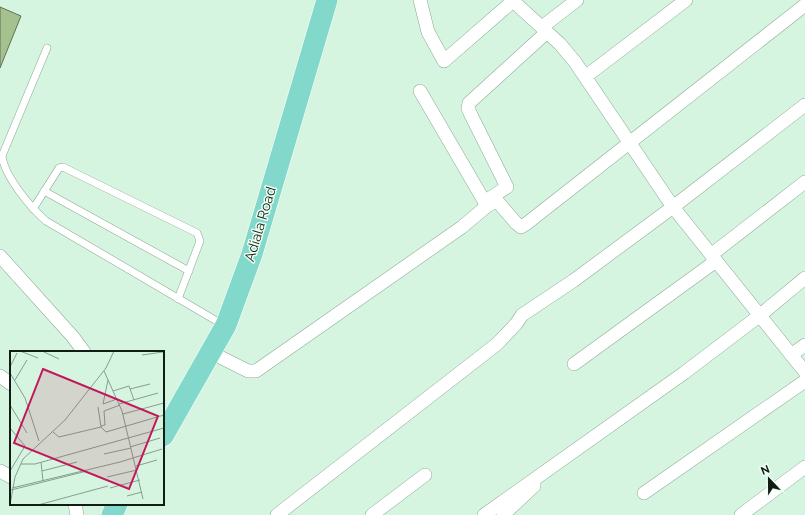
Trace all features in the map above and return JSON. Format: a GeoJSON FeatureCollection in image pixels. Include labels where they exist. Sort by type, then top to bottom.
{"type":"FeatureCollection","features":[{"type":"Feature","properties":{"kind":"main road","name":"Adiala Road"},"geometry":{"type":"LineString","coordinates":[[164,410],[215,320],[241,251],[315,0]]}},
{"type":"Feature","properties":{"kind":"main road","name":"Adiala Road"},"geometry":{"type":"LineString","coordinates":[[164,434],[226,325],[252,254],[327,0]]}},
{"type":"Feature","properties":{"kind":"main road"},"geometry":{"type":"LineString","coordinates":[[112,515],[117,505]]}},
{"type":"Feature","properties":{"kind":"main road"},"geometry":{"type":"LineString","coordinates":[[125,515],[130,505]]}},
{"type":"Feature","properties":{"kind":"street"},"geometry":{"type":"LineString","coordinates":[[420,0],[428,32],[444,61],[513,1],[560,44],[585,77],[673,208],[805,372]]}},
{"type":"Feature","properties":{"kind":"street"},"geometry":{"type":"LineString","coordinates":[[210,352],[248,372],[256,371],[462,228],[486,204],[507,187],[470,113],[468,108],[469,103],[577,0]]}},
{"type":"Feature","properties":{"kind":"street"},"geometry":{"type":"LineString","coordinates":[[585,77],[686,0]]}},
{"type":"Feature","properties":{"kind":"street"},"geometry":{"type":"LineString","coordinates":[[486,204],[498,202],[516,224],[521,227],[805,5]]}},
{"type":"Feature","properties":{"kind":"street"},"geometry":{"type":"LineString","coordinates":[[420,91],[486,204]]}},
{"type":"Feature","properties":{"kind":"street"},"geometry":{"type":"LineString","coordinates":[[277,515],[497,344],[522,315],[573,281],[673,208],[805,105]]}},
{"type":"Feature","properties":{"kind":"street"},"geometry":{"type":"LineString","coordinates":[[574,364],[713,258],[805,182]]}},
{"type":"Feature","properties":{"kind":"street"},"geometry":{"type":"LineString","coordinates":[[0,256],[73,337],[83,351]]}},
{"type":"Feature","properties":{"kind":"street"},"geometry":{"type":"LineString","coordinates":[[484,515],[572,451],[684,373],[759,316],[805,278]]}},
{"type":"Feature","properties":{"kind":"street"},"geometry":{"type":"LineString","coordinates":[[791,355],[805,345]]}},
{"type":"Feature","properties":{"kind":"street"},"geometry":{"type":"LineString","coordinates":[[0,376],[10,383]]}},
{"type":"Feature","properties":{"kind":"street"},"geometry":{"type":"LineString","coordinates":[[644,493],[805,381]]}},
{"type":"Feature","properties":{"kind":"street"},"geometry":{"type":"LineString","coordinates":[[503,515],[572,451]]}},
{"type":"Feature","properties":{"kind":"street"},"geometry":{"type":"LineString","coordinates":[[741,515],[805,467]]}},
{"type":"Feature","properties":{"kind":"street"},"geometry":{"type":"LineString","coordinates":[[0,471],[10,476]]}},
{"type":"Feature","properties":{"kind":"street"},"geometry":{"type":"LineString","coordinates":[[372,515],[425,475]]}},
{"type":"Feature","properties":{"kind":"street"},"geometry":{"type":"LineString","coordinates":[[75,505],[77,515]]}},
{"type":"Feature","properties":{"kind":"lane"},"geometry":{"type":"LineString","coordinates":[[47,48],[2,156],[4,166],[32,209],[46,222],[215,320]]}},
{"type":"Feature","properties":{"kind":"lane"},"geometry":{"type":"LineString","coordinates":[[32,209],[59,168],[63,166],[198,233],[200,241],[178,299]]}},
{"type":"Feature","properties":{"kind":"lane"},"geometry":{"type":"LineString","coordinates":[[44,191],[189,271]]}},
{"type":"Feature","properties":{"kind":"building"},"geometry":{"type":"Polygon","coordinates":[[[0,7],[21,16],[0,68],[0,7]]]}}]}
